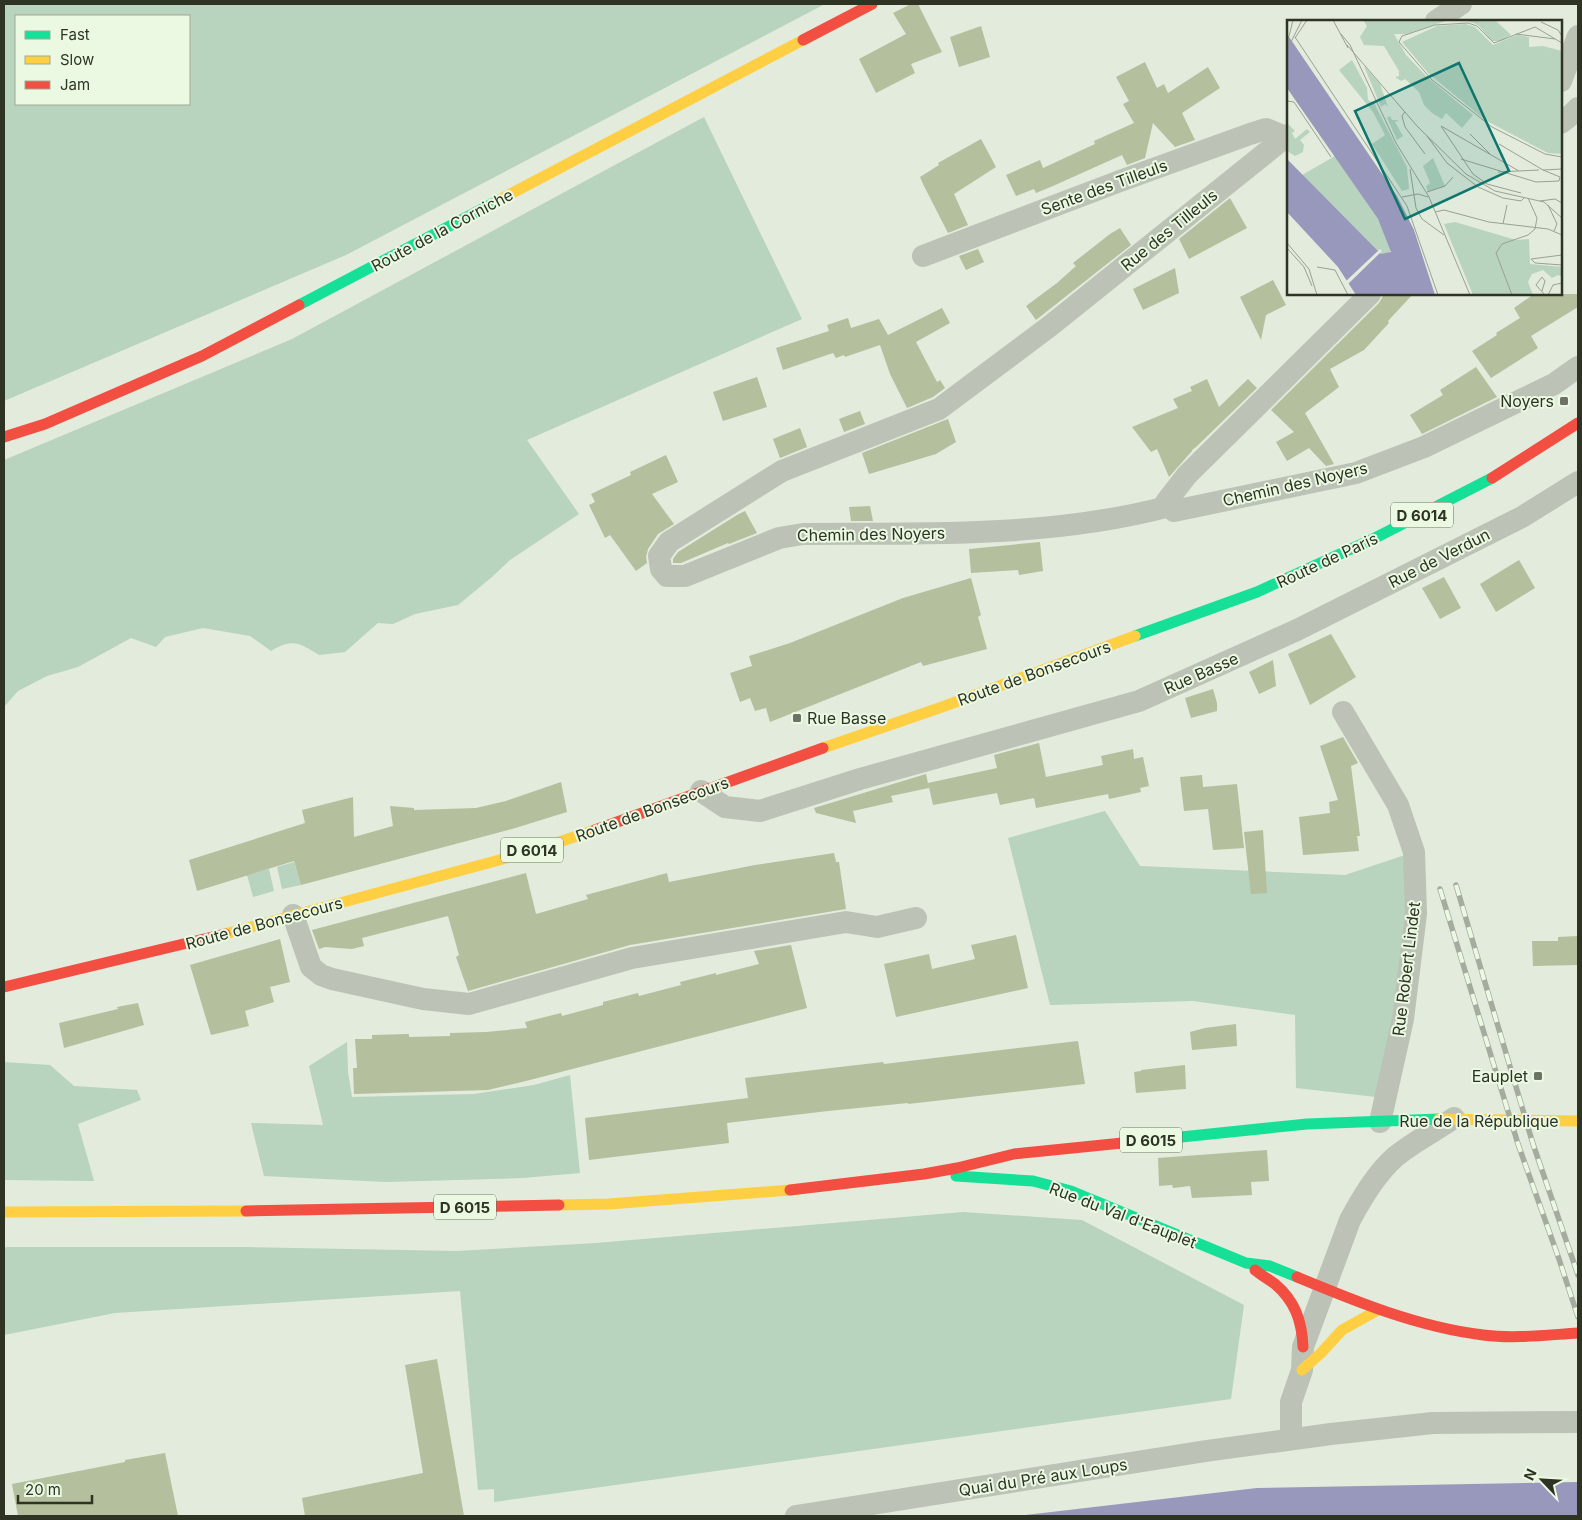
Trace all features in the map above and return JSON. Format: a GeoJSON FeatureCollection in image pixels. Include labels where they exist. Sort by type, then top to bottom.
{"type":"FeatureCollection","features":[{"type":"Feature","properties":{"kind":"main road","name":"Route de la Corniche"},"geometry":{"type":"LineString","coordinates":[[4,437],[46,424],[202,356],[872,4]]}},
{"type":"Feature","properties":{"kind":"main road","name":"Route de Paris"},"geometry":{"type":"LineString","coordinates":[[1258,592],[1375,538],[1487,482],[1578,423]]}},
{"type":"Feature","properties":{"kind":"main road","name":"Route de Bonsecours"},"geometry":{"type":"LineString","coordinates":[[4,986],[219,936],[529,852],[659,808],[701,791],[942,707],[1258,592]]}},
{"type":"Feature","properties":{"kind":"main road","name":"Rue de la République"},"geometry":{"type":"LineString","coordinates":[[1380,1122],[1454,1118],[1578,1121]]}},
{"type":"Feature","properties":{"kind":"main road","name":"D 6015"},"geometry":{"type":"LineString","coordinates":[[4,1212],[232,1211],[609,1204],[793,1190],[924,1174],[1014,1154],[1307,1124],[1380,1122]]}},
{"type":"Feature","properties":{"kind":"main road","name":"Rue du Val d'Eauplet"},"geometry":{"type":"LineString","coordinates":[[924,1174],[1033,1181],[1072,1192],[1246,1263],[1270,1266],[1324,1289]]}},
{"type":"Feature","properties":{"kind":"main road"},"geometry":{"type":"LineString","coordinates":[[1246,1263],[1277,1286],[1290,1301],[1300,1317],[1303,1329],[1303,1347]]}},
{"type":"Feature","properties":{"kind":"main road","name":"D 6015"},"geometry":{"type":"LineString","coordinates":[[1324,1289],[1378,1310],[1445,1330],[1514,1337],[1578,1333]]}},
{"type":"Feature","properties":{"kind":"main road"},"geometry":{"type":"LineString","coordinates":[[1302,1370],[1342,1330],[1378,1310]]}},
{"type":"Feature","properties":{"kind":"street"},"geometry":{"type":"LineString","coordinates":[[1437,20],[1461,4]]}},
{"type":"Feature","properties":{"kind":"street"},"geometry":{"type":"LineString","coordinates":[[1562,78],[1578,36]]}},
{"type":"Feature","properties":{"kind":"street"},"geometry":{"type":"LineString","coordinates":[[1562,122],[1578,108]]}},
{"type":"Feature","properties":{"kind":"street","name":"Sente des Tilleuls"},"geometry":{"type":"LineString","coordinates":[[923,256],[1111,184],[1258,131],[1266,129],[1287,136]]}},
{"type":"Feature","properties":{"kind":"street","name":"Rue des Tilleuls"},"geometry":{"type":"LineString","coordinates":[[1050,326],[1287,136]]}},
{"type":"Feature","properties":{"kind":"street"},"geometry":{"type":"LineString","coordinates":[[1170,506],[1166,502],[1188,476],[1369,295]]}},
{"type":"Feature","properties":{"kind":"street","name":"Chemin des Noyers"},"geometry":{"type":"LineString","coordinates":[[1050,326],[939,409],[782,470],[669,542],[659,556],[661,569],[667,576],[685,576],[779,538],[803,534],[969,532],[1072,526],[1147,513],[1170,506],[1174,511],[1356,473],[1433,443],[1554,384],[1578,367]]}},
{"type":"Feature","properties":{"kind":"street","name":"Rue de Verdun"},"geometry":{"type":"LineString","coordinates":[[1297,630],[1522,517],[1578,482]]}},
{"type":"Feature","properties":{"kind":"street","name":"Rue Basse"},"geometry":{"type":"LineString","coordinates":[[701,791],[725,807],[760,810],[860,779],[1139,701],[1297,630]]}},
{"type":"Feature","properties":{"kind":"street","name":"Rue Robert Lindet"},"geometry":{"type":"LineString","coordinates":[[1343,712],[1398,805],[1414,852],[1416,914],[1412,949],[1403,1019],[1380,1122]]}},
{"type":"Feature","properties":{"kind":"street"},"geometry":{"type":"LineString","coordinates":[[293,915],[311,967],[321,975],[422,999],[468,1004],[632,958],[846,922],[876,927],[916,918]]}},
{"type":"Feature","properties":{"kind":"street"},"geometry":{"type":"LineString","coordinates":[[1291,1439],[1292,1402],[1302,1370],[1303,1347],[1350,1220],[1360,1201],[1383,1170],[1404,1150],[1454,1118]]}},
{"type":"Feature","properties":{"kind":"street","name":"Quai du Pré aux Loups"},"geometry":{"type":"LineString","coordinates":[[796,1516],[1291,1439],[1332,1441],[1433,1423],[1578,1422]]}},
{"type":"Feature","properties":{"kind":"green space"},"geometry":{"type":"Polygon","coordinates":[[[4,4],[825,4],[346,255],[4,401],[4,4]]]}},
{"type":"Feature","properties":{"kind":"green space"},"geometry":{"type":"Polygon","coordinates":[[[704,117],[802,319],[527,440],[579,514],[510,560],[458,605],[415,614],[393,624],[378,623],[345,652],[319,655],[306,647],[290,643],[271,651],[250,636],[203,628],[165,637],[156,647],[131,638],[78,667],[47,676],[18,691],[4,707],[4,460],[292,339],[704,117]]]}},
{"type":"Feature","properties":{"kind":"green space"},"geometry":{"type":"Polygon","coordinates":[[[1105,811],[1140,866],[1345,875],[1414,852],[1385,1098],[1296,1088],[1295,1015],[1193,1001],[1050,1005],[1008,838],[1105,811]]]}},
{"type":"Feature","properties":{"kind":"green space"},"geometry":{"type":"Polygon","coordinates":[[[294,862],[301,885],[282,889],[277,867],[294,862]]]}},
{"type":"Feature","properties":{"kind":"green space"},"geometry":{"type":"Polygon","coordinates":[[[269,869],[274,891],[253,897],[247,875],[269,869]]]}},
{"type":"Feature","properties":{"kind":"green space"},"geometry":{"type":"Polygon","coordinates":[[[347,1042],[348,1072],[352,1097],[474,1094],[534,1085],[570,1075],[580,1173],[523,1178],[386,1182],[264,1176],[251,1123],[323,1125],[309,1066],[347,1042]]]}},
{"type":"Feature","properties":{"kind":"green space"},"geometry":{"type":"Polygon","coordinates":[[[4,1062],[50,1065],[74,1086],[137,1090],[141,1100],[78,1124],[94,1181],[4,1180],[4,1062]]]}},
{"type":"Feature","properties":{"kind":"green space"},"geometry":{"type":"Polygon","coordinates":[[[963,1212],[1082,1220],[1244,1305],[1231,1399],[494,1502],[494,1489],[478,1490],[460,1291],[115,1313],[4,1335],[4,1248],[7,1247],[247,1247],[457,1251],[596,1243],[963,1212]]]}},
{"type":"Feature","properties":{"kind":"water"},"geometry":{"type":"Polygon","coordinates":[[[1578,1482],[1578,1516],[1017,1516],[1257,1488],[1578,1482]]]}},
{"type":"Feature","properties":{"kind":"building"},"geometry":{"type":"Polygon","coordinates":[[[911,4],[918,4],[942,52],[911,64],[915,73],[876,93],[859,59],[906,34],[893,13],[911,4]]]}},
{"type":"Feature","properties":{"kind":"building"},"geometry":{"type":"Polygon","coordinates":[[[981,26],[990,57],[959,67],[950,37],[981,26]]]}},
{"type":"Feature","properties":{"kind":"building"},"geometry":{"type":"Polygon","coordinates":[[[1145,62],[1157,88],[1164,84],[1168,93],[1208,67],[1220,88],[1182,113],[1195,140],[1175,147],[1153,123],[1145,158],[1127,165],[1122,155],[1036,193],[1034,189],[1016,196],[1006,175],[1040,160],[1043,168],[1095,144],[1094,141],[1134,123],[1123,104],[1129,101],[1116,77],[1145,62]]]}},
{"type":"Feature","properties":{"kind":"building"},"geometry":{"type":"Polygon","coordinates":[[[981,139],[996,167],[954,194],[968,225],[948,233],[920,177],[939,165],[938,163],[981,139]]]}},
{"type":"Feature","properties":{"kind":"building"},"geometry":{"type":"Polygon","coordinates":[[[1230,198],[1247,228],[1189,259],[1179,239],[1230,198]]]}},
{"type":"Feature","properties":{"kind":"building"},"geometry":{"type":"Polygon","coordinates":[[[1120,228],[1131,245],[1036,320],[1026,306],[1076,266],[1073,263],[1120,228]]]}},
{"type":"Feature","properties":{"kind":"building"},"geometry":{"type":"Polygon","coordinates":[[[978,249],[984,262],[966,270],[959,256],[978,249]]]}},
{"type":"Feature","properties":{"kind":"building"},"geometry":{"type":"Polygon","coordinates":[[[1175,268],[1179,293],[1143,310],[1133,289],[1175,268]]]}},
{"type":"Feature","properties":{"kind":"building"},"geometry":{"type":"Polygon","coordinates":[[[1273,280],[1286,305],[1266,315],[1261,340],[1240,297],[1273,280]]]}},
{"type":"Feature","properties":{"kind":"building"},"geometry":{"type":"Polygon","coordinates":[[[1578,294],[1578,307],[1531,336],[1538,348],[1491,378],[1472,351],[1520,318],[1514,308],[1533,295],[1578,294]]]}},
{"type":"Feature","properties":{"kind":"building"},"geometry":{"type":"Polygon","coordinates":[[[1383,295],[1412,295],[1364,350],[1330,369],[1339,387],[1305,413],[1334,464],[1326,466],[1309,448],[1287,461],[1276,442],[1294,432],[1271,410],[1382,298],[1383,295]]]}},
{"type":"Feature","properties":{"kind":"building"},"geometry":{"type":"Polygon","coordinates":[[[942,308],[950,323],[916,342],[937,382],[940,380],[945,388],[933,397],[907,408],[890,374],[880,345],[845,357],[844,355],[836,358],[833,353],[783,370],[776,348],[829,331],[827,325],[848,318],[851,328],[879,319],[888,335],[942,308]]]}},
{"type":"Feature","properties":{"kind":"building"},"geometry":{"type":"Polygon","coordinates":[[[1476,367],[1497,397],[1422,434],[1410,415],[1443,395],[1440,390],[1476,367]]]}},
{"type":"Feature","properties":{"kind":"building"},"geometry":{"type":"Polygon","coordinates":[[[757,377],[767,407],[723,421],[713,392],[757,377]]]}},
{"type":"Feature","properties":{"kind":"building"},"geometry":{"type":"Polygon","coordinates":[[[1207,379],[1219,407],[1248,379],[1257,388],[1192,450],[1169,477],[1157,449],[1151,452],[1132,427],[1178,408],[1173,399],[1192,391],[1190,387],[1207,379]]]}},
{"type":"Feature","properties":{"kind":"building"},"geometry":{"type":"Polygon","coordinates":[[[860,411],[865,424],[844,432],[839,419],[860,411]]]}},
{"type":"Feature","properties":{"kind":"building"},"geometry":{"type":"Polygon","coordinates":[[[948,419],[956,442],[936,454],[869,474],[862,453],[948,419]]]}},
{"type":"Feature","properties":{"kind":"building"},"geometry":{"type":"Polygon","coordinates":[[[800,428],[807,447],[780,458],[773,439],[800,428]]]}},
{"type":"Feature","properties":{"kind":"building"},"geometry":{"type":"Polygon","coordinates":[[[666,455],[678,482],[652,494],[674,524],[658,534],[648,549],[647,563],[636,571],[610,535],[605,538],[589,505],[595,502],[591,494],[631,475],[630,472],[666,455]]]}},
{"type":"Feature","properties":{"kind":"building"},"geometry":{"type":"Polygon","coordinates":[[[870,506],[873,521],[851,521],[849,507],[870,506]]]}},
{"type":"Feature","properties":{"kind":"building"},"geometry":{"type":"Polygon","coordinates":[[[745,511],[757,533],[681,563],[673,563],[673,559],[678,552],[745,511]]]}},
{"type":"Feature","properties":{"kind":"building"},"geometry":{"type":"Polygon","coordinates":[[[1040,542],[1043,571],[1019,575],[1018,570],[971,573],[969,549],[1040,542]]]}},
{"type":"Feature","properties":{"kind":"building"},"geometry":{"type":"Polygon","coordinates":[[[1519,560],[1535,588],[1496,612],[1480,584],[1519,560]]]}},
{"type":"Feature","properties":{"kind":"building"},"geometry":{"type":"Polygon","coordinates":[[[1444,577],[1461,608],[1440,619],[1422,588],[1444,577]]]}},
{"type":"Feature","properties":{"kind":"building"},"geometry":{"type":"Polygon","coordinates":[[[971,578],[981,615],[978,617],[987,649],[923,666],[921,662],[770,722],[766,708],[755,711],[750,698],[740,702],[730,673],[752,666],[749,656],[790,643],[903,598],[971,578]]]}},
{"type":"Feature","properties":{"kind":"building"},"geometry":{"type":"Polygon","coordinates":[[[1331,634],[1356,677],[1310,705],[1288,654],[1331,634]]]}},
{"type":"Feature","properties":{"kind":"building"},"geometry":{"type":"Polygon","coordinates":[[[1273,660],[1276,686],[1259,694],[1249,672],[1273,660]]]}},
{"type":"Feature","properties":{"kind":"building"},"geometry":{"type":"Polygon","coordinates":[[[1213,689],[1217,711],[1191,718],[1185,698],[1213,689]]]}},
{"type":"Feature","properties":{"kind":"building"},"geometry":{"type":"Polygon","coordinates":[[[1343,737],[1358,763],[1351,766],[1360,836],[1357,836],[1359,851],[1303,855],[1299,817],[1330,813],[1329,802],[1338,800],[1320,746],[1343,737]]]}},
{"type":"Feature","properties":{"kind":"building"},"geometry":{"type":"Polygon","coordinates":[[[1039,743],[1046,777],[1103,765],[1101,756],[1133,749],[1134,759],[1143,757],[1149,786],[1140,788],[1141,792],[1109,799],[1108,794],[1036,808],[1034,798],[1000,805],[997,793],[933,805],[928,783],[997,768],[994,755],[1039,743]]]}},
{"type":"Feature","properties":{"kind":"building"},"geometry":{"type":"Polygon","coordinates":[[[926,774],[929,788],[891,796],[893,802],[853,811],[856,823],[816,813],[814,808],[926,774]]]}},
{"type":"Feature","properties":{"kind":"building"},"geometry":{"type":"Polygon","coordinates":[[[1202,775],[1203,787],[1237,784],[1244,848],[1213,850],[1208,809],[1184,811],[1180,777],[1202,775]]]}},
{"type":"Feature","properties":{"kind":"building"},"geometry":{"type":"Polygon","coordinates":[[[561,782],[567,812],[512,829],[301,885],[294,861],[197,891],[189,860],[305,823],[302,810],[353,797],[354,837],[393,826],[390,806],[414,808],[414,810],[476,808],[506,801],[561,782]]]}},
{"type":"Feature","properties":{"kind":"building"},"geometry":{"type":"Polygon","coordinates":[[[1263,830],[1267,893],[1251,894],[1244,832],[1263,830]]]}},
{"type":"Feature","properties":{"kind":"building"},"geometry":{"type":"Polygon","coordinates":[[[834,853],[836,862],[839,862],[846,909],[630,945],[468,991],[456,957],[459,955],[448,916],[362,938],[364,946],[352,949],[325,947],[319,949],[312,930],[526,873],[536,914],[588,899],[586,895],[667,873],[669,882],[755,865],[834,853]]]}},
{"type":"Feature","properties":{"kind":"building"},"geometry":{"type":"Polygon","coordinates":[[[1016,935],[1028,988],[896,1017],[884,964],[929,954],[932,969],[975,959],[971,945],[1016,935]]]}},
{"type":"Feature","properties":{"kind":"building"},"geometry":{"type":"Polygon","coordinates":[[[1578,936],[1578,965],[1533,966],[1532,941],[1558,941],[1558,937],[1578,936]]]}},
{"type":"Feature","properties":{"kind":"building"},"geometry":{"type":"Polygon","coordinates":[[[280,939],[290,982],[270,987],[274,1002],[245,1011],[249,1026],[211,1035],[190,965],[280,939]]]}},
{"type":"Feature","properties":{"kind":"building"},"geometry":{"type":"Polygon","coordinates":[[[791,945],[807,1008],[488,1090],[354,1094],[353,1068],[357,1068],[355,1039],[372,1039],[372,1035],[409,1034],[409,1037],[450,1036],[450,1033],[527,1028],[525,1022],[561,1013],[562,1016],[603,1005],[603,1002],[638,993],[639,996],[681,985],[680,982],[759,964],[754,951],[791,945]]]}},
{"type":"Feature","properties":{"kind":"building"},"geometry":{"type":"Polygon","coordinates":[[[138,1003],[144,1025],[64,1048],[59,1023],[138,1003]]]}},
{"type":"Feature","properties":{"kind":"building"},"geometry":{"type":"Polygon","coordinates":[[[1236,1024],[1237,1046],[1192,1050],[1190,1032],[1236,1024]]]}},
{"type":"Feature","properties":{"kind":"building"},"geometry":{"type":"Polygon","coordinates":[[[1078,1041],[1085,1084],[727,1123],[729,1143],[589,1160],[585,1118],[748,1098],[745,1078],[1078,1041]]]}},
{"type":"Feature","properties":{"kind":"building"},"geometry":{"type":"Polygon","coordinates":[[[1185,1065],[1186,1089],[1136,1093],[1134,1072],[1185,1065]]]}},
{"type":"Feature","properties":{"kind":"building"},"geometry":{"type":"Polygon","coordinates":[[[1267,1150],[1269,1181],[1251,1182],[1252,1195],[1192,1198],[1190,1186],[1173,1188],[1172,1185],[1159,1186],[1158,1158],[1267,1150]]]}},
{"type":"Feature","properties":{"kind":"building"},"geometry":{"type":"Polygon","coordinates":[[[437,1359],[464,1516],[305,1516],[302,1498],[423,1473],[405,1365],[437,1359]]]}},
{"type":"Feature","properties":{"kind":"building"},"geometry":{"type":"Polygon","coordinates":[[[165,1453],[178,1516],[18,1516],[12,1484],[165,1453]]]}},
{"type":"Feature","properties":{"kind":"railway"},"geometry":{"type":"LineString","coordinates":[[1456,885],[1533,1144],[1578,1275]]}},
{"type":"Feature","properties":{"kind":"railway"},"geometry":{"type":"LineString","coordinates":[[1440,889],[1518,1144],[1578,1317]]}},
{"type":"Feature","properties":{"kind":"traffic: fast"},"geometry":{"type":"LineString","coordinates":[[299,305],[499,200]]}},
{"type":"Feature","properties":{"kind":"traffic: fast"},"geometry":{"type":"LineString","coordinates":[[1135,636],[1257,592],[1375,538],[1492,478]]}},
{"type":"Feature","properties":{"kind":"traffic: fast"},"geometry":{"type":"LineString","coordinates":[[1152,1140],[1307,1124],[1439,1119]]}},
{"type":"Feature","properties":{"kind":"traffic: fast"},"geometry":{"type":"LineString","coordinates":[[956,1176],[1033,1181],[1071,1191],[1246,1263],[1270,1266],[1297,1277]]}},
{"type":"Feature","properties":{"kind":"traffic: slow"},"geometry":{"type":"LineString","coordinates":[[499,200],[803,40]]}},
{"type":"Feature","properties":{"kind":"traffic: slow"},"geometry":{"type":"LineString","coordinates":[[823,748],[942,707],[1135,636]]}},
{"type":"Feature","properties":{"kind":"traffic: slow"},"geometry":{"type":"LineString","coordinates":[[225,934],[529,852],[595,830]]}},
{"type":"Feature","properties":{"kind":"traffic: slow"},"geometry":{"type":"LineString","coordinates":[[1439,1119],[1578,1121]]}},
{"type":"Feature","properties":{"kind":"traffic: slow"},"geometry":{"type":"LineString","coordinates":[[559,1205],[609,1204],[790,1190]]}},
{"type":"Feature","properties":{"kind":"traffic: slow"},"geometry":{"type":"LineString","coordinates":[[4,1212],[246,1211]]}},
{"type":"Feature","properties":{"kind":"traffic: slow"},"geometry":{"type":"LineString","coordinates":[[1302,1370],[1342,1330],[1378,1310]]}},
{"type":"Feature","properties":{"kind":"traffic: jam"},"geometry":{"type":"LineString","coordinates":[[803,40],[872,4]]}},
{"type":"Feature","properties":{"kind":"traffic: jam"},"geometry":{"type":"LineString","coordinates":[[4,437],[45,424],[202,356],[299,305]]}},
{"type":"Feature","properties":{"kind":"traffic: jam"},"geometry":{"type":"LineString","coordinates":[[1492,478],[1578,423]]}},
{"type":"Feature","properties":{"kind":"traffic: jam"},"geometry":{"type":"LineString","coordinates":[[595,830],[823,748]]}},
{"type":"Feature","properties":{"kind":"traffic: jam"},"geometry":{"type":"LineString","coordinates":[[4,987],[225,934]]}},
{"type":"Feature","properties":{"kind":"traffic: jam"},"geometry":{"type":"LineString","coordinates":[[790,1190],[924,1174],[1014,1154],[1152,1140]]}},
{"type":"Feature","properties":{"kind":"traffic: jam"},"geometry":{"type":"LineString","coordinates":[[246,1211],[559,1205]]}},
{"type":"Feature","properties":{"kind":"traffic: jam"},"geometry":{"type":"LineString","coordinates":[[1255,1270],[1275,1284],[1288,1297],[1299,1320],[1303,1347]]}},
{"type":"Feature","properties":{"kind":"traffic: jam"},"geometry":{"type":"LineString","coordinates":[[1297,1277],[1411,1320],[1459,1331],[1506,1337],[1578,1333]]}},
{"type":"Feature","properties":{"kind":"place","name":"Noyers"},"geometry":{"type":"Point","coordinates":[1564,401]}},
{"type":"Feature","properties":{"kind":"place","name":"Rue Basse"},"geometry":{"type":"Point","coordinates":[797,718]}},
{"type":"Feature","properties":{"kind":"place","name":"Eauplet"},"geometry":{"type":"Point","coordinates":[1538,1076]}}]}
